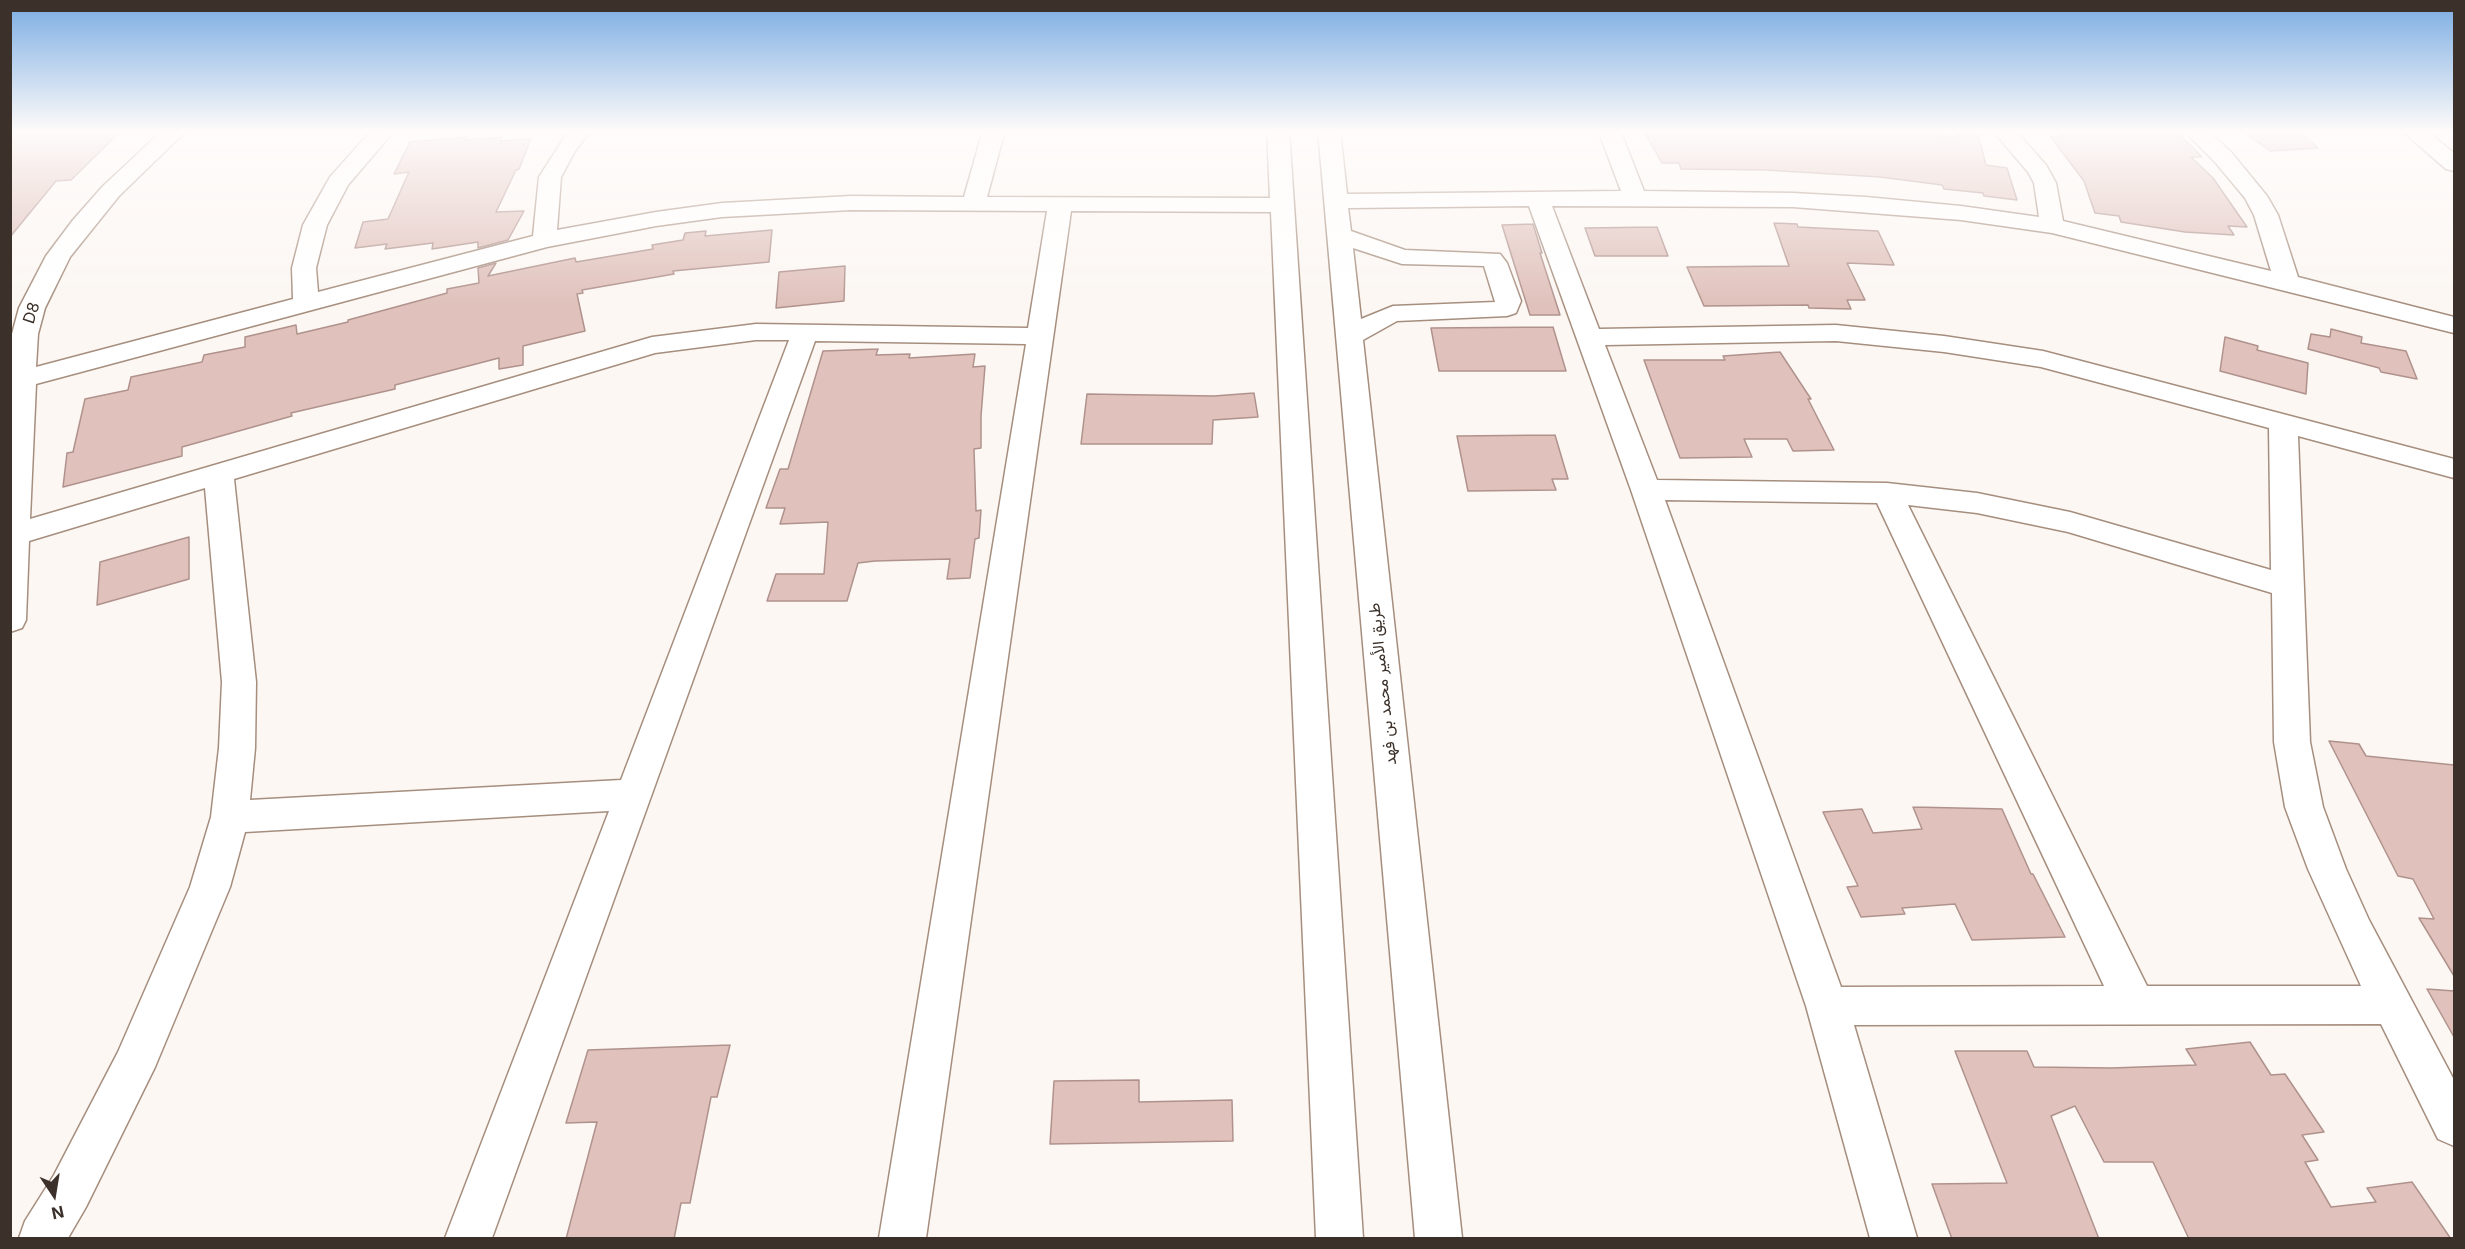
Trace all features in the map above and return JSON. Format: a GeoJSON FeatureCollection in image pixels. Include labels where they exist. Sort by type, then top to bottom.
{"type":"FeatureCollection","features":[{"type":"Feature","properties":{"kind":"street","name":"D8"},"geometry":{"type":"LineString","coordinates":[[10,620],[16,534],[14,481],[26,334],[21,310],[81,225],[114,188]]}},
{"type":"Feature","properties":{"kind":"street"},"geometry":{"type":"LineString","coordinates":[[306,302],[304,268],[315,225],[335,188]]}},
{"type":"Feature","properties":{"kind":"street"},"geometry":{"type":"LineString","coordinates":[[545,240],[548,188]]}},
{"type":"Feature","properties":{"kind":"street"},"geometry":{"type":"LineString","coordinates":[[975,203],[979,188]]}},
{"type":"Feature","properties":{"kind":"street"},"geometry":{"type":"LineString","coordinates":[[1280,188],[1340,1239]]}},
{"type":"Feature","properties":{"kind":"street","name":"طريق الأمير محمد بن فهد"},"geometry":{"type":"LineString","coordinates":[[1335,188],[1438,1239]]}},
{"type":"Feature","properties":{"kind":"street"},"geometry":{"type":"LineString","coordinates":[[1631,188],[1635,198]]}},
{"type":"Feature","properties":{"kind":"street"},"geometry":{"type":"LineString","coordinates":[[2046,188],[2052,226]]}},
{"type":"Feature","properties":{"kind":"street"},"geometry":{"type":"LineString","coordinates":[[2249,188],[2266,215],[2287,282]]}},
{"type":"Feature","properties":{"kind":"street"},"geometry":{"type":"LineString","coordinates":[[1336,201],[1635,198],[1866,204],[1961,213],[2052,226],[2287,282],[2454,325]]}},
{"type":"Feature","properties":{"kind":"street"},"geometry":{"type":"LineString","coordinates":[[1538,199],[1646,490],[1827,1006],[1893,1239]]}},
{"type":"Feature","properties":{"kind":"street"},"geometry":{"type":"LineString","coordinates":[[22,379],[545,240],[657,219],[722,210],[851,203],[1281,205]]}},
{"type":"Feature","properties":{"kind":"street"},"geometry":{"type":"LineString","coordinates":[[903,1239],[1060,204]]}},
{"type":"Feature","properties":{"kind":"street"},"geometry":{"type":"LineString","coordinates":[[1339,235],[1385,252],[1427,284],[1393,314],[1375,321],[1349,337]]}},
{"type":"Feature","properties":{"kind":"street"},"geometry":{"type":"LineString","coordinates":[[16,534],[652,345],[756,332],[1039,336]]}},
{"type":"Feature","properties":{"kind":"street"},"geometry":{"type":"LineString","coordinates":[[469,1239],[805,333]]}},
{"type":"Feature","properties":{"kind":"street"},"geometry":{"type":"LineString","coordinates":[[1588,338],[1836,333],[1944,344],[2043,359],[2454,468]]}},
{"type":"Feature","properties":{"kind":"street"},"geometry":{"type":"LineString","coordinates":[[2283,422],[2292,742],[2304,807],[2326,869],[2354,930],[2454,1124]]}},
{"type":"Feature","properties":{"kind":"street"},"geometry":{"type":"LineString","coordinates":[[42,1239],[70,1191],[133,1067],[210,887],[230,818],[237,748],[238,682],[219,474]]}},
{"type":"Feature","properties":{"kind":"street"},"geometry":{"type":"LineString","coordinates":[[1646,490],[1887,493],[1934,497],[2023,510],[2288,586]]}},
{"type":"Feature","properties":{"kind":"street"},"geometry":{"type":"LineString","coordinates":[[1887,493],[2135,1006]]}},
{"type":"Feature","properties":{"kind":"street"},"geometry":{"type":"LineString","coordinates":[[230,818],[634,794]]}},
{"type":"Feature","properties":{"kind":"street"},"geometry":{"type":"LineString","coordinates":[[1827,1006],[2393,1005]]}},
{"type":"Feature","properties":{"kind":"building"},"geometry":{"type":"Polygon","coordinates":[[[10,188],[50,188],[10,237],[10,188]]]}},
{"type":"Feature","properties":{"kind":"building"},"geometry":{"type":"Polygon","coordinates":[[[402,188],[507,188],[496,212],[524,211],[508,240],[478,248],[478,242],[432,249],[433,243],[385,249],[387,244],[355,248],[363,222],[388,219],[402,188]]]}},
{"type":"Feature","properties":{"kind":"building"},"geometry":{"type":"Polygon","coordinates":[[[2013,188],[2017,200],[1984,196],[1983,193],[1944,189],[2013,188]]]}},
{"type":"Feature","properties":{"kind":"building"},"geometry":{"type":"Polygon","coordinates":[[[2087,188],[2220,188],[2247,227],[2228,226],[2234,235],[2185,232],[2121,222],[2119,216],[2095,213],[2087,188]]]}},
{"type":"Feature","properties":{"kind":"building"},"geometry":{"type":"Polygon","coordinates":[[[1774,223],[1797,224],[1798,227],[1878,231],[1894,265],[1847,263],[1865,300],[1847,300],[1851,309],[1809,308],[1808,305],[1704,306],[1687,267],[1789,266],[1774,223]]]}},
{"type":"Feature","properties":{"kind":"building"},"geometry":{"type":"Polygon","coordinates":[[[1533,224],[1560,315],[1530,315],[1502,225],[1533,224]]]}},
{"type":"Feature","properties":{"kind":"building"},"geometry":{"type":"Polygon","coordinates":[[[1657,227],[1668,256],[1595,256],[1585,228],[1657,227]]]}},
{"type":"Feature","properties":{"kind":"building"},"geometry":{"type":"Polygon","coordinates":[[[772,230],[769,262],[673,271],[674,274],[582,290],[583,293],[577,294],[585,331],[523,346],[523,365],[499,369],[499,358],[395,385],[395,389],[291,413],[292,416],[182,447],[182,456],[63,487],[67,453],[73,452],[85,399],[128,390],[131,377],[202,362],[204,355],[245,347],[245,337],[296,325],[297,334],[348,322],[348,320],[447,293],[447,289],[479,283],[478,268],[496,263],[488,276],[575,258],[576,262],[653,249],[652,245],[683,240],[685,233],[706,231],[705,236],[772,230]]]}},
{"type":"Feature","properties":{"kind":"building"},"geometry":{"type":"Polygon","coordinates":[[[845,266],[844,301],[776,308],[779,272],[845,266]]]}},
{"type":"Feature","properties":{"kind":"building"},"geometry":{"type":"Polygon","coordinates":[[[1553,327],[1566,371],[1439,371],[1431,328],[1553,327]]]}},
{"type":"Feature","properties":{"kind":"building"},"geometry":{"type":"Polygon","coordinates":[[[2331,329],[2362,337],[2361,343],[2406,351],[2417,379],[2381,372],[2379,368],[2308,349],[2311,334],[2330,337],[2331,329]]]}},
{"type":"Feature","properties":{"kind":"building"},"geometry":{"type":"Polygon","coordinates":[[[2225,337],[2258,346],[2257,350],[2308,363],[2306,394],[2220,371],[2225,337]]]}},
{"type":"Feature","properties":{"kind":"building"},"geometry":{"type":"Polygon","coordinates":[[[878,349],[876,355],[910,354],[909,358],[975,354],[973,367],[985,366],[981,448],[974,449],[976,511],[981,510],[979,538],[975,539],[970,578],[947,579],[950,559],[875,561],[858,563],[847,601],[767,601],[776,574],[824,574],[828,522],[780,524],[785,508],[766,508],[780,469],[788,469],[823,351],[878,349]]]}},
{"type":"Feature","properties":{"kind":"building"},"geometry":{"type":"Polygon","coordinates":[[[1780,352],[1811,399],[1808,399],[1834,450],[1793,451],[1787,439],[1744,439],[1752,457],[1680,458],[1644,360],[1725,360],[1723,356],[1780,352]]]}},
{"type":"Feature","properties":{"kind":"building"},"geometry":{"type":"Polygon","coordinates":[[[1254,393],[1258,417],[1213,420],[1212,444],[1081,444],[1087,394],[1214,396],[1254,393]]]}},
{"type":"Feature","properties":{"kind":"building"},"geometry":{"type":"Polygon","coordinates":[[[1555,435],[1568,479],[1552,479],[1556,490],[1468,491],[1457,436],[1555,435]]]}},
{"type":"Feature","properties":{"kind":"building"},"geometry":{"type":"Polygon","coordinates":[[[189,537],[189,579],[97,605],[100,562],[189,537]]]}},
{"type":"Feature","properties":{"kind":"building"},"geometry":{"type":"Polygon","coordinates":[[[2329,741],[2359,744],[2366,756],[2454,765],[2454,976],[2419,918],[2434,919],[2413,879],[2398,876],[2329,741]]]}},
{"type":"Feature","properties":{"kind":"building"},"geometry":{"type":"Polygon","coordinates":[[[1913,807],[2002,809],[2031,874],[2065,937],[1972,940],[1955,904],[1902,908],[1905,914],[1861,917],[1847,887],[1858,886],[1823,812],[1862,809],[1873,833],[1922,829],[1913,807]]]}},
{"type":"Feature","properties":{"kind":"building"},"geometry":{"type":"Polygon","coordinates":[[[2427,989],[2454,991],[2454,1037],[2427,989]]]}},
{"type":"Feature","properties":{"kind":"building"},"geometry":{"type":"Polygon","coordinates":[[[2250,1042],[2271,1075],[2285,1074],[2324,1132],[2302,1135],[2318,1160],[2305,1162],[2331,1207],[2376,1202],[2367,1188],[2412,1182],[2451,1239],[2189,1239],[2153,1162],[2104,1162],[2075,1106],[2051,1116],[2099,1239],[1952,1239],[1932,1184],[2007,1183],[1955,1051],[2027,1051],[2034,1067],[2112,1068],[2196,1065],[2186,1049],[2250,1042]]]}},
{"type":"Feature","properties":{"kind":"building"},"geometry":{"type":"Polygon","coordinates":[[[730,1045],[717,1097],[711,1097],[690,1203],[681,1203],[674,1239],[566,1239],[597,1122],[566,1123],[588,1050],[730,1045]]]}},
{"type":"Feature","properties":{"kind":"building"},"geometry":{"type":"Polygon","coordinates":[[[1139,1080],[1139,1102],[1232,1100],[1233,1141],[1050,1144],[1054,1081],[1139,1080]]]}}]}
